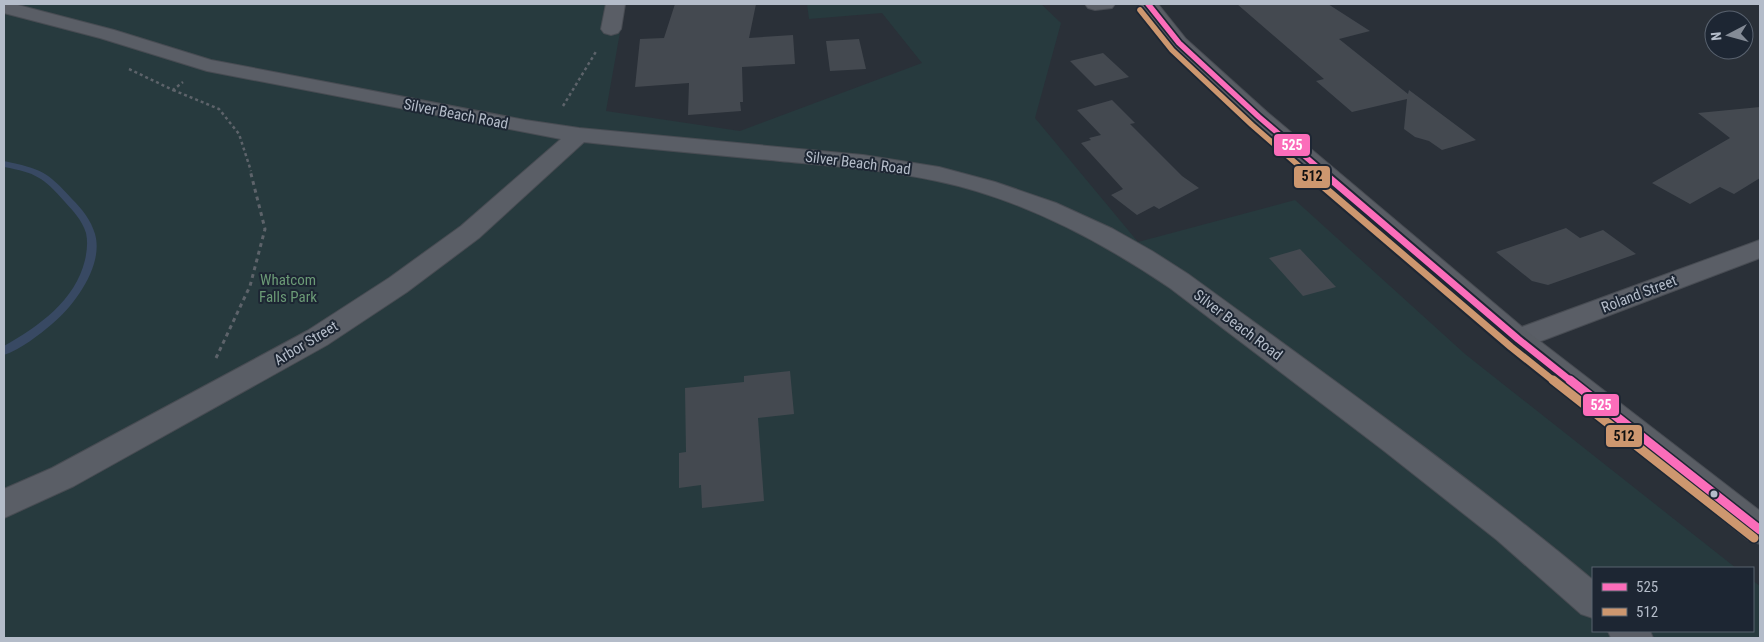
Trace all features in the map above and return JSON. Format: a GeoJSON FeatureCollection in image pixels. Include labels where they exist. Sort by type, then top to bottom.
{"type":"FeatureCollection","features":[{"type":"Feature","properties":{"kind":"main road"},"geometry":{"type":"LineString","coordinates":[[1095,4],[1105,4]]}},
{"type":"Feature","properties":{"kind":"main road"},"geometry":{"type":"LineString","coordinates":[[1148,4],[1179,43],[1259,117],[1518,339],[1760,530]]}},
{"type":"Feature","properties":{"kind":"street"},"geometry":{"type":"LineString","coordinates":[[610,29],[615,4]]}},
{"type":"Feature","properties":{"kind":"street","name":"Silver Beach Road"},"geometry":{"type":"LineString","coordinates":[[4,7],[107,34],[207,65],[564,133],[863,162],[938,174],[987,187],[1047,209],[1104,235],[1143,257],[1179,281],[1386,435],[1509,530],[1592,601]]}},
{"type":"Feature","properties":{"kind":"street","name":"Arbor Street"},"geometry":{"type":"LineString","coordinates":[[4,504],[63,477],[316,338],[398,286],[470,232],[564,133]]}},
{"type":"Feature","properties":{"kind":"street","name":"Roland Street"},"geometry":{"type":"LineString","coordinates":[[1518,339],[1760,249]]}},
{"type":"Feature","properties":{"kind":"path"},"geometry":{"type":"LineString","coordinates":[[564,133],[570,93],[610,29]]}},
{"type":"Feature","properties":{"kind":"path"},"geometry":{"type":"LineString","coordinates":[[173,90],[219,109],[238,134],[248,160],[265,229],[250,286],[221,349],[211,362]]}},
{"type":"Feature","properties":{"kind":"green space","name":"Whatcom Falls Park"},"geometry":{"type":"Polygon","coordinates":[[[4,4],[625,4],[606,111],[740,131],[922,63],[882,13],[809,19],[807,4],[1041,4],[1061,23],[1035,118],[1138,242],[1295,200],[1465,354],[1735,567],[1592,567],[1592,632],[1754,632],[1754,582],[1760,586],[1760,638],[4,638],[4,4]]]}},
{"type":"Feature","properties":{"kind":"building"},"geometry":{"type":"Polygon","coordinates":[[[675,4],[756,4],[749,38],[793,35],[795,64],[742,67],[743,102],[740,102],[741,111],[688,115],[689,83],[635,87],[640,39],[664,38],[675,4]]]}},
{"type":"Feature","properties":{"kind":"building"},"geometry":{"type":"Polygon","coordinates":[[[1237,4],[1328,4],[1370,31],[1339,39],[1408,94],[1409,90],[1476,140],[1442,150],[1429,141],[1415,137],[1404,129],[1407,99],[1352,112],[1316,81],[1324,79],[1237,4]]]}},
{"type":"Feature","properties":{"kind":"building"},"geometry":{"type":"Polygon","coordinates":[[[859,39],[866,69],[830,71],[826,41],[859,39]]]}},
{"type":"Feature","properties":{"kind":"building"},"geometry":{"type":"Polygon","coordinates":[[[1103,53],[1129,77],[1095,86],[1070,61],[1103,53]]]}},
{"type":"Feature","properties":{"kind":"building"},"geometry":{"type":"Polygon","coordinates":[[[1112,100],[1135,123],[1130,124],[1182,176],[1199,188],[1159,209],[1154,206],[1137,215],[1111,195],[1123,189],[1081,143],[1091,140],[1089,138],[1101,135],[1077,110],[1112,100]]]}},
{"type":"Feature","properties":{"kind":"building"},"geometry":{"type":"Polygon","coordinates":[[[1760,107],[1760,178],[1734,194],[1720,187],[1690,204],[1652,183],[1730,138],[1698,113],[1760,107]]]}},
{"type":"Feature","properties":{"kind":"building"},"geometry":{"type":"Polygon","coordinates":[[[1566,228],[1580,238],[1603,230],[1636,254],[1548,285],[1532,281],[1496,252],[1566,228]]]}},
{"type":"Feature","properties":{"kind":"building"},"geometry":{"type":"Polygon","coordinates":[[[1300,249],[1336,287],[1303,296],[1269,258],[1300,249]]]}},
{"type":"Feature","properties":{"kind":"building"},"geometry":{"type":"Polygon","coordinates":[[[790,371],[794,414],[758,418],[764,501],[702,508],[701,485],[679,488],[679,453],[686,452],[685,388],[744,382],[744,376],[790,371]]]}},
{"type":"Feature","properties":{"kind":"waterway"},"geometry":{"type":"LineString","coordinates":[[4,164],[37,172],[53,183],[84,220],[90,232],[92,245],[88,266],[82,281],[65,306],[43,326],[4,351]]}},
{"type":"Feature","properties":{"kind":"transit line","name":"525"},"geometry":{"type":"LineString","coordinates":[[1148,4],[1179,43],[1259,117],[1518,339],[1760,530]]}},
{"type":"Feature","properties":{"kind":"transit line","name":"512"},"geometry":{"type":"LineString","coordinates":[[1140,10],[1172,50],[1252,125],[1511,347],[1754,538]]}}]}
